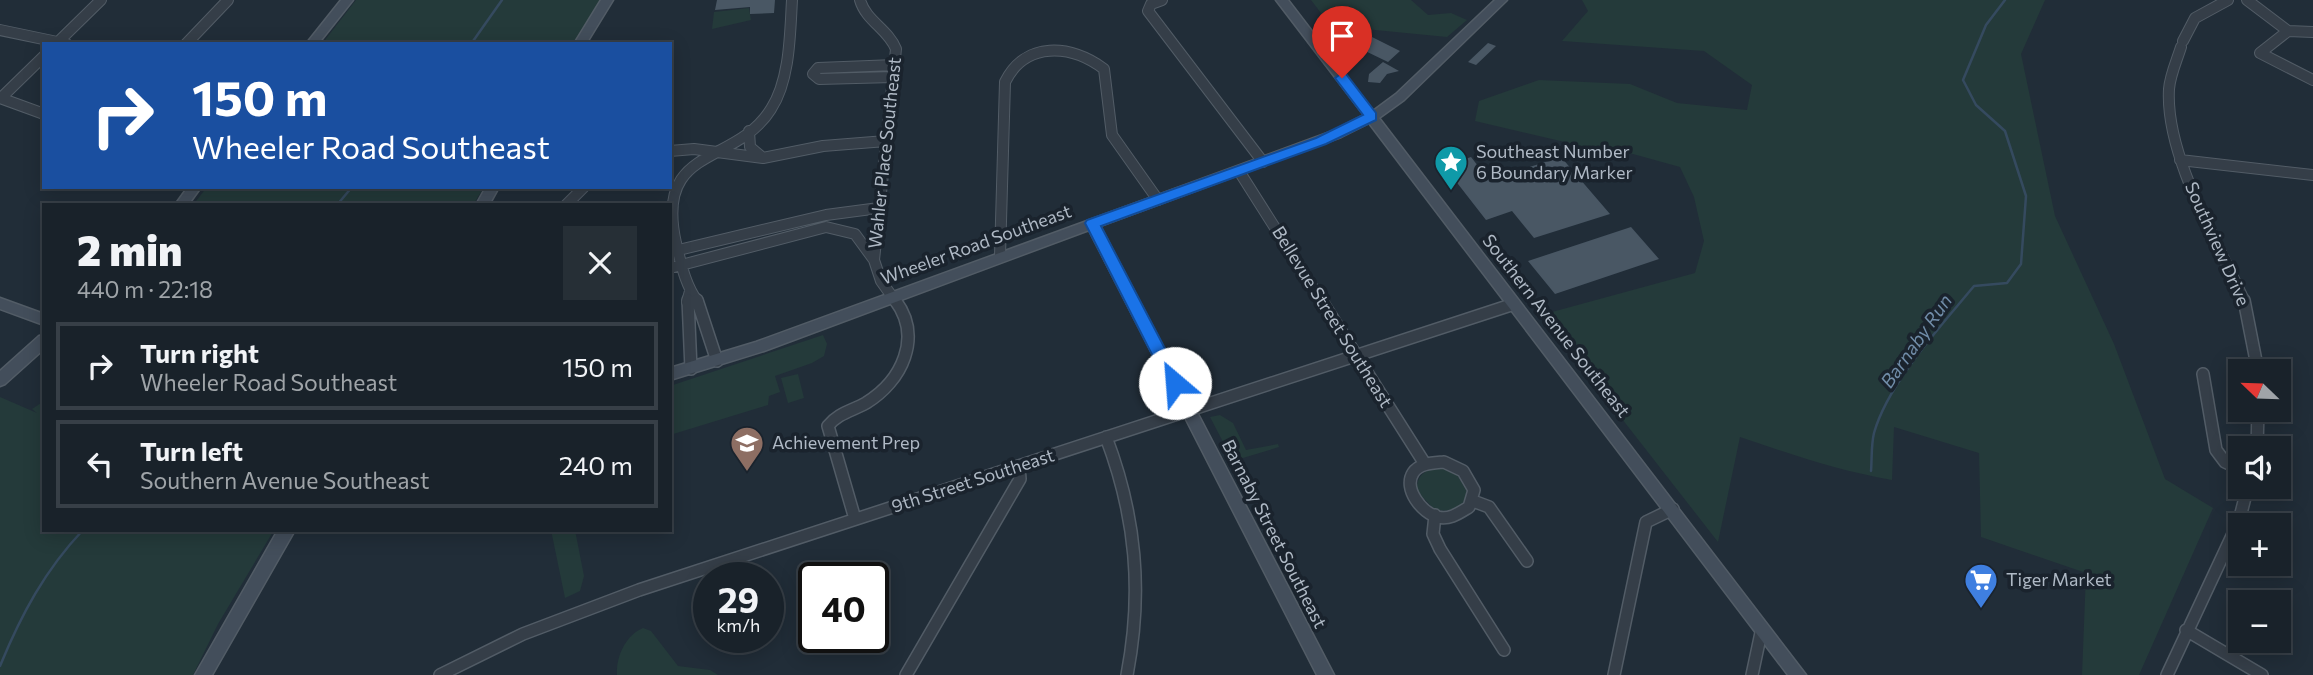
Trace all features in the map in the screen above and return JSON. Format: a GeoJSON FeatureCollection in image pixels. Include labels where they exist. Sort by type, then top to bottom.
{"type":"FeatureCollection","features":[{"type":"Feature","properties":{"kind":"main road"},"geometry":{"type":"LineString","coordinates":[[314,42],[347,0]]}},
{"type":"Feature","properties":{"kind":"main road"},"geometry":{"type":"LineString","coordinates":[[581,42],[607,0]]}},
{"type":"Feature","properties":{"kind":"main road","name":"Southern Avenue Southeast"},"geometry":{"type":"LineString","coordinates":[[1282,0],[1798,675]]}},
{"type":"Feature","properties":{"kind":"main road","name":"Wheeler Road Southeast"},"geometry":{"type":"LineString","coordinates":[[672,374],[717,361],[1321,141],[1371,117],[1417,82],[1501,0]]}},
{"type":"Feature","properties":{"kind":"main road"},"geometry":{"type":"LineString","coordinates":[[183,203],[193,189]]}},
{"type":"Feature","properties":{"kind":"main road","name":"Barnaby Street Southeast"},"geometry":{"type":"LineString","coordinates":[[1093,223],[1326,675]]}},
{"type":"Feature","properties":{"kind":"main road"},"geometry":{"type":"LineString","coordinates":[[0,303],[42,319]]}},
{"type":"Feature","properties":{"kind":"main road"},"geometry":{"type":"LineString","coordinates":[[0,380],[42,342]]}},
{"type":"Feature","properties":{"kind":"main road"},"geometry":{"type":"LineString","coordinates":[[203,675],[286,532]]}},
{"type":"Feature","properties":{"kind":"street"},"geometry":{"type":"LineString","coordinates":[[61,42],[101,0]]}},
{"type":"Feature","properties":{"kind":"street"},"geometry":{"type":"LineString","coordinates":[[188,42],[228,0]]}},
{"type":"Feature","properties":{"kind":"street"},"geometry":{"type":"LineString","coordinates":[[672,208],[673,197],[685,174],[712,151],[749,131],[766,116],[776,101],[792,0]]}},
{"type":"Feature","properties":{"kind":"street","name":"Wahler Place Southeast"},"geometry":{"type":"LineString","coordinates":[[855,519],[828,426],[835,417],[878,394],[904,362],[909,346],[908,326],[901,307],[880,284],[874,260],[895,65],[894,41],[863,14],[860,0]]}},
{"type":"Feature","properties":{"kind":"street"},"geometry":{"type":"LineString","coordinates":[[1162,0],[1151,4],[1149,12],[1263,162]]}},
{"type":"Feature","properties":{"kind":"street","name":"Southview Drive"},"geometry":{"type":"LineString","coordinates":[[2228,0],[2195,18],[2182,44],[2167,103],[2171,130],[2180,160],[2247,306],[2256,359]]}},
{"type":"Feature","properties":{"kind":"street"},"geometry":{"type":"LineString","coordinates":[[2247,0],[2288,31],[2313,32]]}},
{"type":"Feature","properties":{"kind":"street"},"geometry":{"type":"LineString","coordinates":[[0,30],[55,42]]}},
{"type":"Feature","properties":{"kind":"street"},"geometry":{"type":"LineString","coordinates":[[2288,31],[2262,50],[2261,55],[2313,80]]}},
{"type":"Feature","properties":{"kind":"street"},"geometry":{"type":"LineString","coordinates":[[1000,256],[1005,82],[1014,66],[1035,53],[1074,51],[1094,59],[1104,69],[1112,135],[1158,200]]}},
{"type":"Feature","properties":{"kind":"street"},"geometry":{"type":"LineString","coordinates":[[42,58],[0,98],[42,113]]}},
{"type":"Feature","properties":{"kind":"street"},"geometry":{"type":"LineString","coordinates":[[893,77],[819,79],[813,74],[818,68],[895,65]]}},
{"type":"Feature","properties":{"kind":"street"},"geometry":{"type":"LineString","coordinates":[[749,131],[747,141],[752,150],[763,158]]}},
{"type":"Feature","properties":{"kind":"street"},"geometry":{"type":"LineString","coordinates":[[672,151],[712,151],[763,158],[823,146],[886,141]]}},
{"type":"Feature","properties":{"kind":"street","name":"Southview Drive"},"geometry":{"type":"LineString","coordinates":[[2180,160],[2313,175]]}},
{"type":"Feature","properties":{"kind":"street","name":"Bellevue Street Southeast"},"geometry":{"type":"LineString","coordinates":[[1239,171],[1425,464]]}},
{"type":"Feature","properties":{"kind":"street"},"geometry":{"type":"LineString","coordinates":[[567,203],[582,189]]}},
{"type":"Feature","properties":{"kind":"street"},"geometry":{"type":"LineString","coordinates":[[672,268],[829,214],[879,208]]}},
{"type":"Feature","properties":{"kind":"street"},"geometry":{"type":"LineString","coordinates":[[829,214],[834,228]]}},
{"type":"Feature","properties":{"kind":"street"},"geometry":{"type":"LineString","coordinates":[[672,226],[675,252],[684,265],[690,291],[698,301],[717,361]]}},
{"type":"Feature","properties":{"kind":"street"},"geometry":{"type":"LineString","coordinates":[[675,252],[834,228],[855,234],[874,260]]}},
{"type":"Feature","properties":{"kind":"street"},"geometry":{"type":"LineString","coordinates":[[690,291],[687,303],[691,369]]}},
{"type":"Feature","properties":{"kind":"street","name":"9th Street Southeast"},"geometry":{"type":"LineString","coordinates":[[440,675],[523,634],[593,607],[1514,303]]}},
{"type":"Feature","properties":{"kind":"street"},"geometry":{"type":"LineString","coordinates":[[2203,373],[2216,450],[2228,463]]}},
{"type":"Feature","properties":{"kind":"street"},"geometry":{"type":"LineString","coordinates":[[1105,437],[1129,501],[1137,556],[1138,608],[1126,675]]}},
{"type":"Feature","properties":{"kind":"street"},"geometry":{"type":"LineString","coordinates":[[1444,462],[1463,471],[1473,486],[1473,501],[1458,515],[1435,515],[1419,506],[1409,490],[1413,473],[1425,464],[1444,462]]}},
{"type":"Feature","properties":{"kind":"street"},"geometry":{"type":"LineString","coordinates":[[906,675],[1020,479],[1019,466]]}},
{"type":"Feature","properties":{"kind":"street"},"geometry":{"type":"LineString","coordinates":[[2167,675],[2239,521],[2245,499]]}},
{"type":"Feature","properties":{"kind":"street"},"geometry":{"type":"LineString","coordinates":[[1473,501],[1489,507],[1527,561]]}},
{"type":"Feature","properties":{"kind":"street"},"geometry":{"type":"LineString","coordinates":[[1614,675],[1646,522],[1673,509]]}},
{"type":"Feature","properties":{"kind":"street"},"geometry":{"type":"LineString","coordinates":[[1435,515],[1433,534],[1440,549],[1504,650]]}},
{"type":"Feature","properties":{"kind":"street"},"geometry":{"type":"LineString","coordinates":[[1752,675],[1762,628]]}},
{"type":"Feature","properties":{"kind":"street"},"geometry":{"type":"LineString","coordinates":[[2186,630],[2262,675]]}},
{"type":"Feature","properties":{"kind":"green space"},"geometry":{"type":"Polygon","coordinates":[[[356,0],[602,0],[575,42],[324,42],[356,0]]]}},
{"type":"Feature","properties":{"kind":"green space"},"geometry":{"type":"Polygon","coordinates":[[[1311,0],[1411,0],[1428,15],[1451,13],[1467,20],[1447,37],[1365,29],[1340,38],[1311,0]]]}},
{"type":"Feature","properties":{"kind":"green space"},"geometry":{"type":"Polygon","coordinates":[[[1582,0],[2045,0],[2021,54],[2055,216],[2114,344],[2165,479],[2213,508],[2139,675],[2082,675],[2086,573],[1981,537],[1979,453],[1894,427],[1892,480],[1834,467],[1740,437],[1718,542],[1541,315],[1695,273],[1704,241],[1694,197],[1680,167],[1633,154],[1586,147],[1475,121],[1479,101],[1539,80],[1630,84],[1677,103],[1747,110],[1752,85],[1704,51],[1562,41],[1588,11],[1582,0]]]}},
{"type":"Feature","properties":{"kind":"green space"},"geometry":{"type":"Polygon","coordinates":[[[749,8],[751,20],[712,29],[714,12],[749,8]]]}},
{"type":"Feature","properties":{"kind":"green space"},"geometry":{"type":"Polygon","coordinates":[[[205,189],[483,189],[474,203],[195,203],[205,189]]]}},
{"type":"Feature","properties":{"kind":"green space"},"geometry":{"type":"Polygon","coordinates":[[[823,335],[827,344],[824,356],[775,376],[780,392],[769,396],[768,405],[672,434],[672,385],[823,335]]]}},
{"type":"Feature","properties":{"kind":"green space"},"geometry":{"type":"Polygon","coordinates":[[[798,374],[804,398],[788,403],[781,378],[798,374]]]}},
{"type":"Feature","properties":{"kind":"green space"},"geometry":{"type":"Polygon","coordinates":[[[0,397],[37,413],[32,409],[42,402],[42,532],[273,532],[218,624],[193,675],[0,675],[0,397]]]}},
{"type":"Feature","properties":{"kind":"green space"},"geometry":{"type":"Polygon","coordinates":[[[1220,415],[1233,423],[1246,450],[1278,444],[1279,447],[1233,461],[1210,417],[1220,415]]]}},
{"type":"Feature","properties":{"kind":"green space"},"geometry":{"type":"Polygon","coordinates":[[[1443,468],[1457,474],[1467,492],[1459,507],[1445,511],[1433,508],[1417,491],[1418,480],[1424,473],[1443,468]]]}},
{"type":"Feature","properties":{"kind":"green space"},"geometry":{"type":"Polygon","coordinates":[[[551,532],[575,532],[584,576],[580,591],[565,598],[551,532]]]}},
{"type":"Feature","properties":{"kind":"green space"},"geometry":{"type":"Polygon","coordinates":[[[643,628],[651,631],[678,666],[710,670],[718,675],[617,675],[623,647],[643,628]]]}},
{"type":"Feature","properties":{"kind":"building"},"geometry":{"type":"Polygon","coordinates":[[[717,0],[775,0],[774,13],[750,14],[750,7],[715,10],[717,0]]]}},
{"type":"Feature","properties":{"kind":"building"},"geometry":{"type":"Polygon","coordinates":[[[1372,37],[1400,51],[1388,62],[1359,48],[1372,37]]]}},
{"type":"Feature","properties":{"kind":"building"},"geometry":{"type":"Polygon","coordinates":[[[1488,43],[1496,46],[1476,65],[1468,62],[1488,43]]]}},
{"type":"Feature","properties":{"kind":"building"},"geometry":{"type":"Polygon","coordinates":[[[1383,62],[1399,71],[1387,74],[1380,83],[1368,82],[1369,74],[1383,62]]]}},
{"type":"Feature","properties":{"kind":"building"},"geometry":{"type":"Polygon","coordinates":[[[1471,157],[1489,180],[1561,157],[1610,214],[1534,238],[1512,211],[1486,220],[1444,166],[1471,157]]]}},
{"type":"Feature","properties":{"kind":"building"},"geometry":{"type":"Polygon","coordinates":[[[1631,227],[1659,259],[1555,294],[1528,261],[1631,227]]]}},
{"type":"Feature","properties":{"kind":"waterway"},"geometry":{"type":"LineString","coordinates":[[472,42],[502,0]]}},
{"type":"Feature","properties":{"kind":"waterway","name":"Barnaby Run"},"geometry":{"type":"LineString","coordinates":[[1871,471],[1874,433],[1881,414],[1903,375],[1974,286],[2007,283],[2021,264],[2026,196],[2005,131],[1976,105],[1963,80],[1986,25],[2005,0]]}},
{"type":"Feature","properties":{"kind":"waterway"},"geometry":{"type":"LineString","coordinates":[[339,203],[350,189]]}},
{"type":"Feature","properties":{"kind":"waterway"},"geometry":{"type":"LineString","coordinates":[[0,666],[35,594],[81,532]]}},
{"type":"Feature","properties":{"kind":"place","name":"Southeast Number 6 Boundary Marker"},"geometry":{"type":"Point","coordinates":[1451,192]}},
{"type":"Feature","properties":{"kind":"place","name":"Achievement Prep"},"geometry":{"type":"Point","coordinates":[747,473]}},
{"type":"Feature","properties":{"kind":"place","name":"Tiger Market"},"geometry":{"type":"Point","coordinates":[1981,610]}},
{"type":"Feature","properties":{"kind":"route"},"geometry":{"type":"LineString","coordinates":[[1175,383],[1093,223],[1321,141],[1371,117],[1342,78]]}}]}
